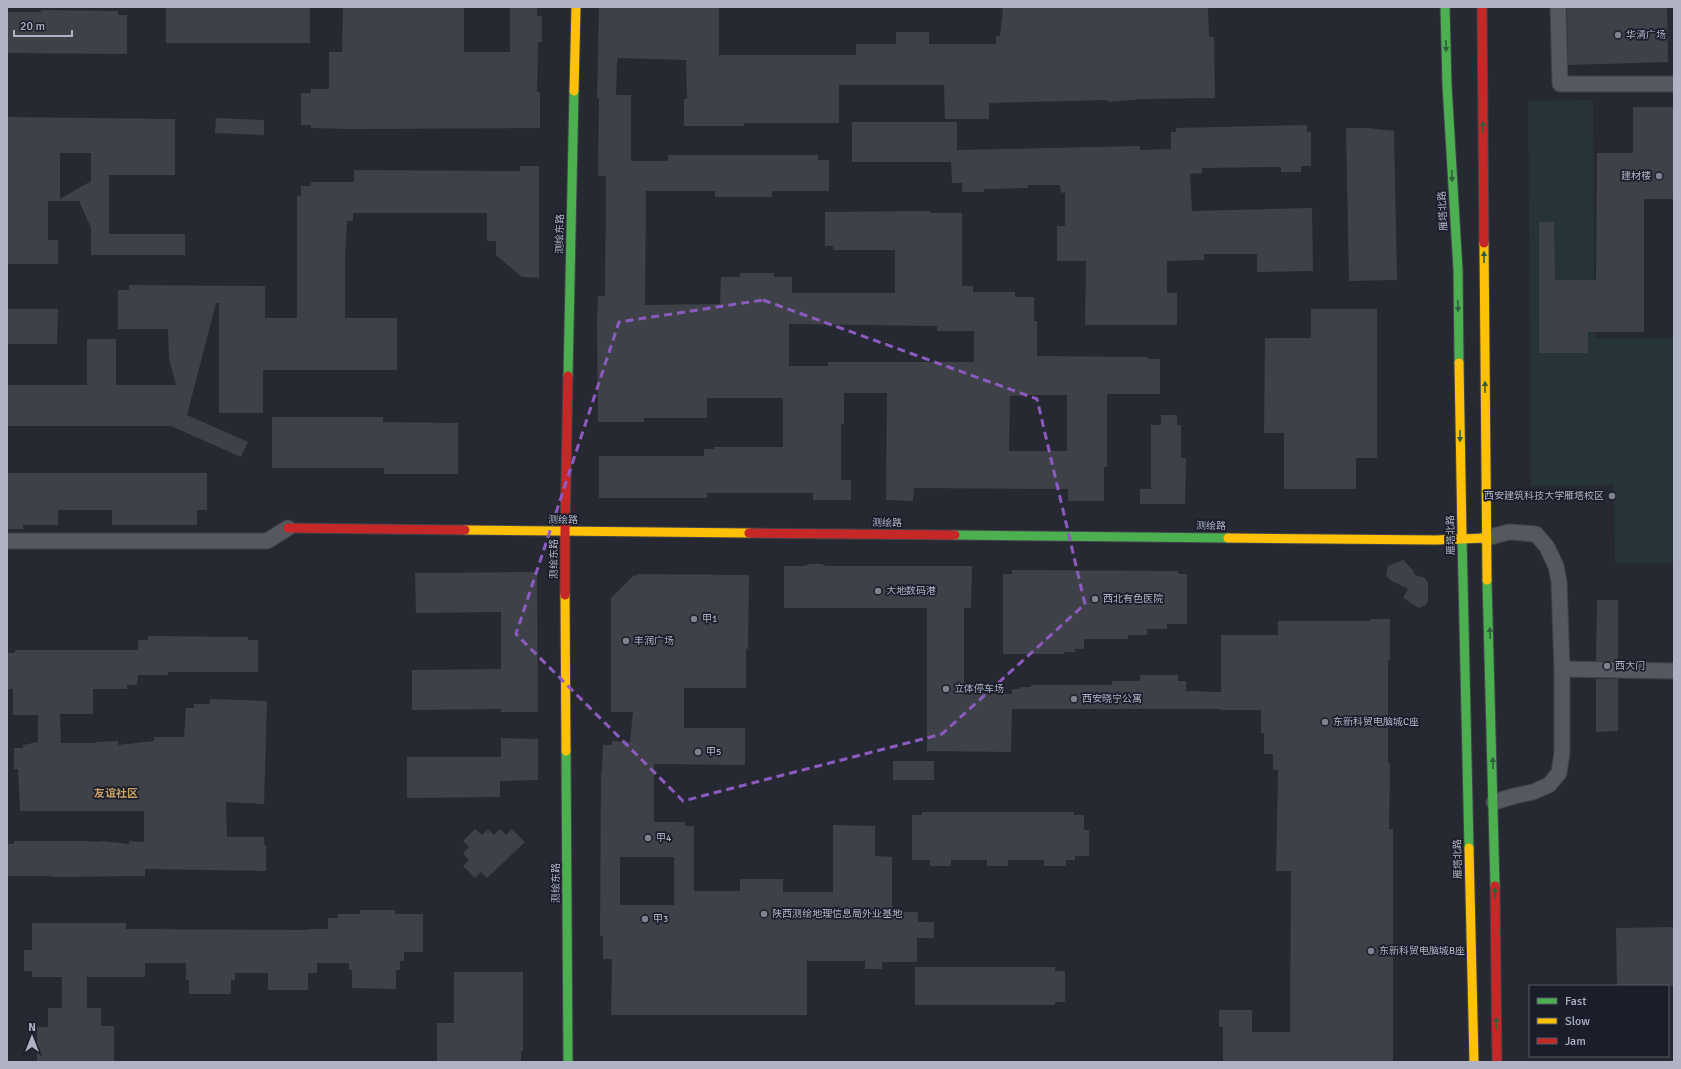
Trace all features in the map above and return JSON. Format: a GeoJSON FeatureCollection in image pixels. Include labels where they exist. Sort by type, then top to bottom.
{"type":"FeatureCollection","features":[{"type":"Feature","properties":{"kind":"street","name":"测绘东路"},"geometry":{"type":"LineString","coordinates":[[568,1062],[565,531],[576,7]]}},
{"type":"Feature","properties":{"kind":"street","name":"雁塔北路"},"geometry":{"type":"LineString","coordinates":[[1445,7],[1446,85],[1458,270],[1462,539],[1474,1062]]}},
{"type":"Feature","properties":{"kind":"street"},"geometry":{"type":"LineString","coordinates":[[1482,7],[1486,538],[1494,802],[1498,1060]]}},
{"type":"Feature","properties":{"kind":"street"},"geometry":{"type":"LineString","coordinates":[[1558,7],[1560,84],[1674,84]]}},
{"type":"Feature","properties":{"kind":"street","name":"测绘路"},"geometry":{"type":"LineString","coordinates":[[288,528],[1462,539],[1486,538]]}},
{"type":"Feature","properties":{"kind":"street"},"geometry":{"type":"LineString","coordinates":[[7,541],[266,541],[288,528]]}},
{"type":"Feature","properties":{"kind":"street"},"geometry":{"type":"LineString","coordinates":[[1486,538],[1510,532],[1536,534],[1548,547],[1556,566],[1559,582],[1562,669],[1562,753],[1559,773],[1549,785],[1533,792],[1494,802]]}},
{"type":"Feature","properties":{"kind":"street"},"geometry":{"type":"LineString","coordinates":[[1562,669],[1674,671]]}},
{"type":"Feature","properties":{"kind":"highlighted area"},"geometry":{"type":"Polygon","coordinates":[[[763,300],[1037,399],[1085,604],[942,734],[683,801],[516,634],[619,322],[763,300]]]}},
{"type":"Feature","properties":{"kind":"shaded area"},"geometry":{"type":"Polygon","coordinates":[[[1593,100],[1595,338],[1674,338],[1674,563],[1615,563],[1614,485],[1531,486],[1528,101],[1593,100]]]}},
{"type":"Feature","properties":{"kind":"building"},"geometry":{"type":"Polygon","coordinates":[[[310,7],[310,43],[166,43],[166,8],[310,7]]]}},
{"type":"Feature","properties":{"kind":"building"},"geometry":{"type":"Polygon","coordinates":[[[343,7],[464,7],[464,52],[510,52],[510,7],[537,7],[537,16],[542,16],[542,42],[538,42],[537,92],[540,92],[540,128],[351,129],[311,128],[311,125],[301,125],[301,93],[311,93],[311,89],[329,89],[329,52],[342,52],[343,7]]]}},
{"type":"Feature","properties":{"kind":"building"},"geometry":{"type":"Polygon","coordinates":[[[599,7],[719,7],[719,55],[856,55],[856,44],[896,44],[896,32],[929,32],[929,44],[996,44],[996,36],[1000,36],[1003,7],[1208,7],[1209,37],[1214,37],[1215,98],[1143,99],[1108,102],[1108,100],[989,103],[989,119],[945,119],[944,85],[839,85],[839,123],[744,123],[744,126],[684,126],[684,99],[687,99],[686,60],[618,58],[617,61],[616,95],[631,95],[631,161],[668,161],[668,155],[818,155],[818,160],[829,160],[829,191],[772,191],[772,197],[715,197],[715,191],[646,191],[645,305],[720,304],[721,277],[740,277],[740,273],[774,273],[774,277],[792,277],[792,293],[895,293],[895,250],[833,250],[833,246],[825,246],[825,212],[930,211],[930,213],[962,213],[962,286],[973,286],[973,292],[1015,292],[1015,297],[1034,297],[1034,321],[1037,321],[1037,356],[1148,357],[1148,359],[1160,359],[1160,394],[1107,394],[1107,467],[1104,467],[1104,501],[1068,501],[1068,489],[914,488],[913,501],[886,500],[887,393],[844,393],[844,424],[841,424],[841,480],[851,480],[851,500],[813,500],[813,493],[707,493],[707,498],[599,498],[599,456],[704,456],[704,449],[714,449],[714,447],[783,447],[783,398],[707,398],[707,418],[644,418],[644,422],[598,422],[597,320],[598,296],[605,296],[606,176],[598,176],[599,98],[597,98],[599,7]],[[789,324],[789,366],[828,366],[828,362],[974,362],[974,331],[937,331],[937,326],[789,324]],[[1067,395],[1010,396],[1009,451],[1067,451],[1067,395]]]}},
{"type":"Feature","properties":{"kind":"building","name":"华清广场"},"geometry":{"type":"Polygon","coordinates":[[[1567,7],[1667,7],[1668,62],[1568,65],[1567,7]]]}},
{"type":"Feature","properties":{"kind":"building"},"geometry":{"type":"Polygon","coordinates":[[[41,10],[118,11],[118,15],[127,15],[127,54],[7,53],[7,12],[41,12],[41,10]]]}},
{"type":"Feature","properties":{"kind":"building"},"geometry":{"type":"Polygon","coordinates":[[[1633,107],[1674,107],[1674,199],[1644,199],[1644,332],[1588,332],[1588,353],[1539,353],[1539,222],[1554,222],[1555,280],[1596,280],[1597,153],[1633,153],[1633,107]]]}},
{"type":"Feature","properties":{"kind":"building"},"geometry":{"type":"Polygon","coordinates":[[[7,117],[175,119],[175,175],[109,175],[109,234],[185,234],[185,255],[91,255],[91,228],[79,201],[48,201],[48,240],[58,240],[58,264],[7,264],[7,117]],[[60,153],[60,199],[91,181],[91,153],[60,153]]]}},
{"type":"Feature","properties":{"kind":"building"},"geometry":{"type":"Polygon","coordinates":[[[216,118],[264,120],[264,135],[215,133],[216,118]]]}},
{"type":"Feature","properties":{"kind":"building"},"geometry":{"type":"Polygon","coordinates":[[[852,122],[957,122],[957,150],[1140,146],[1140,150],[1171,149],[1171,132],[1176,132],[1176,128],[1307,125],[1307,132],[1311,132],[1311,166],[1301,166],[1301,172],[1281,172],[1281,167],[1202,168],[1202,173],[1190,174],[1192,211],[1312,208],[1313,271],[1257,272],[1257,254],[1204,254],[1204,260],[1167,261],[1167,293],[1177,293],[1177,325],[1085,325],[1086,261],[1057,261],[1057,226],[1065,226],[1065,192],[1061,193],[1060,185],[1028,185],[1028,188],[984,189],[984,192],[962,192],[962,183],[952,183],[951,162],[852,162],[852,122]]]}},
{"type":"Feature","properties":{"kind":"building"},"geometry":{"type":"Polygon","coordinates":[[[1346,128],[1367,128],[1394,131],[1397,280],[1349,281],[1346,128]]]}},
{"type":"Feature","properties":{"kind":"building"},"geometry":{"type":"Polygon","coordinates":[[[520,166],[539,166],[539,278],[522,277],[496,255],[496,241],[487,241],[487,213],[353,213],[353,221],[347,221],[345,257],[345,318],[397,318],[397,370],[263,370],[263,413],[219,413],[219,303],[216,303],[187,415],[248,442],[241,457],[171,426],[7,426],[7,385],[87,385],[87,339],[116,339],[116,385],[176,385],[169,359],[168,329],[118,329],[118,290],[129,290],[129,285],[265,286],[265,318],[297,318],[297,196],[301,196],[301,186],[311,186],[311,182],[354,182],[354,170],[520,171],[520,166]]]}},
{"type":"Feature","properties":{"kind":"building"},"geometry":{"type":"Polygon","coordinates":[[[7,309],[58,309],[57,344],[7,344],[7,309]]]}},
{"type":"Feature","properties":{"kind":"building"},"geometry":{"type":"Polygon","coordinates":[[[1311,309],[1377,309],[1377,458],[1356,458],[1356,489],[1284,489],[1284,433],[1264,433],[1265,338],[1311,338],[1311,309]]]}},
{"type":"Feature","properties":{"kind":"building"},"geometry":{"type":"Polygon","coordinates":[[[1161,415],[1177,415],[1177,425],[1181,425],[1181,458],[1186,458],[1185,504],[1140,504],[1140,489],[1151,489],[1151,425],[1161,425],[1161,415]]]}},
{"type":"Feature","properties":{"kind":"building"},"geometry":{"type":"Polygon","coordinates":[[[272,417],[383,417],[383,422],[458,423],[458,474],[384,474],[384,468],[272,468],[272,417]]]}},
{"type":"Feature","properties":{"kind":"building"},"geometry":{"type":"Polygon","coordinates":[[[7,473],[207,473],[207,510],[197,510],[197,525],[112,525],[112,510],[58,510],[58,525],[23,525],[23,529],[7,529],[7,473]]]}},
{"type":"Feature","properties":{"kind":"building"},"geometry":{"type":"Polygon","coordinates":[[[1403,560],[1413,570],[1415,575],[1425,578],[1428,584],[1428,600],[1426,605],[1419,608],[1403,598],[1408,589],[1388,578],[1386,574],[1388,566],[1403,560]]]}},
{"type":"Feature","properties":{"kind":"building"},"geometry":{"type":"Polygon","coordinates":[[[810,564],[821,564],[827,566],[972,566],[971,608],[964,608],[964,693],[1012,694],[1012,689],[1031,687],[1031,685],[1112,685],[1112,681],[1140,681],[1140,675],[1178,675],[1178,681],[1186,681],[1186,691],[1221,692],[1221,635],[1278,635],[1278,621],[1370,621],[1370,619],[1390,619],[1390,660],[1388,660],[1388,763],[1390,763],[1389,829],[1393,829],[1393,1062],[1223,1062],[1223,1027],[1219,1027],[1219,1010],[1252,1010],[1252,1032],[1290,1032],[1291,871],[1276,871],[1278,770],[1273,770],[1273,754],[1264,754],[1264,733],[1261,733],[1261,710],[1012,709],[1011,752],[927,751],[927,608],[784,608],[784,566],[803,566],[810,564]]]}},
{"type":"Feature","properties":{"kind":"building","name":"西北有色医院"},"geometry":{"type":"Polygon","coordinates":[[[1012,570],[1178,571],[1178,574],[1187,574],[1187,624],[1167,624],[1167,629],[1147,629],[1147,635],[1128,635],[1128,639],[1084,639],[1084,649],[1075,649],[1075,652],[1064,652],[1064,654],[1003,654],[1003,574],[1012,574],[1012,570]]]}},
{"type":"Feature","properties":{"kind":"building"},"geometry":{"type":"Polygon","coordinates":[[[537,572],[538,712],[501,712],[501,709],[412,710],[412,670],[501,669],[501,612],[416,613],[415,573],[537,572]]]}},
{"type":"Feature","properties":{"kind":"building"},"geometry":{"type":"Polygon","coordinates":[[[638,574],[749,575],[746,688],[684,688],[684,728],[745,728],[745,765],[654,764],[654,822],[685,822],[685,826],[694,826],[694,891],[740,891],[740,879],[783,879],[783,892],[833,892],[833,825],[875,826],[875,856],[892,857],[892,912],[918,912],[918,922],[934,922],[934,938],[917,938],[917,962],[882,962],[882,969],[865,969],[865,961],[807,961],[807,1015],[611,1015],[612,959],[603,959],[603,936],[600,936],[601,772],[603,745],[612,745],[612,741],[630,742],[633,712],[611,712],[611,598],[634,575],[636,576],[638,574]],[[620,857],[620,905],[674,905],[674,857],[620,857]]]}},
{"type":"Feature","properties":{"kind":"building"},"geometry":{"type":"Polygon","coordinates":[[[1597,600],[1618,600],[1618,661],[1596,661],[1597,600]]]}},
{"type":"Feature","properties":{"kind":"building"},"geometry":{"type":"Polygon","coordinates":[[[148,636],[248,637],[248,640],[258,640],[258,672],[168,672],[168,675],[138,675],[137,685],[127,685],[127,689],[93,689],[93,714],[60,714],[61,743],[96,743],[118,741],[118,745],[154,741],[154,737],[184,737],[186,708],[194,708],[194,704],[210,704],[210,699],[267,701],[264,804],[226,802],[227,837],[264,837],[264,845],[266,845],[266,871],[145,869],[145,876],[7,876],[7,844],[14,844],[14,841],[101,841],[129,844],[129,841],[144,842],[144,811],[20,811],[18,769],[14,769],[14,748],[23,748],[23,745],[38,742],[38,715],[13,715],[13,689],[7,689],[7,653],[15,653],[15,650],[138,650],[138,640],[148,640],[148,636]]]}},
{"type":"Feature","properties":{"kind":"building"},"geometry":{"type":"Polygon","coordinates":[[[1596,679],[1618,679],[1618,731],[1596,732],[1596,679]]]}},
{"type":"Feature","properties":{"kind":"building"},"geometry":{"type":"Polygon","coordinates":[[[501,738],[538,739],[538,780],[500,781],[500,797],[407,798],[407,757],[501,757],[501,738]]]}},
{"type":"Feature","properties":{"kind":"building"},"geometry":{"type":"Polygon","coordinates":[[[893,761],[934,761],[934,780],[893,780],[893,761]]]}},
{"type":"Feature","properties":{"kind":"building"},"geometry":{"type":"Polygon","coordinates":[[[922,812],[1074,812],[1074,815],[1084,815],[1084,830],[1089,830],[1089,856],[1075,856],[1075,860],[1066,860],[1066,866],[1044,866],[1044,860],[1008,860],[1008,866],[987,866],[987,860],[951,860],[951,866],[930,866],[930,860],[912,860],[912,815],[922,815],[922,812]]]}},
{"type":"Feature","properties":{"kind":"building"},"geometry":{"type":"Polygon","coordinates":[[[475,829],[482,835],[488,829],[494,835],[500,829],[506,835],[512,829],[525,842],[487,878],[481,872],[475,878],[463,866],[469,860],[463,853],[469,847],[463,841],[475,829]]]}},
{"type":"Feature","properties":{"kind":"building"},"geometry":{"type":"Polygon","coordinates":[[[360,910],[395,910],[395,914],[423,914],[423,952],[404,952],[404,961],[400,961],[400,970],[396,970],[396,989],[352,988],[352,970],[349,970],[349,963],[317,963],[317,973],[308,973],[308,990],[268,990],[268,973],[235,973],[235,980],[231,980],[231,994],[189,994],[189,980],[186,980],[186,963],[145,963],[145,977],[87,977],[87,1008],[101,1008],[101,1026],[114,1026],[114,1062],[37,1062],[37,1027],[48,1027],[48,1008],[62,1008],[62,977],[32,977],[32,971],[24,971],[24,950],[32,950],[32,923],[126,923],[126,929],[308,930],[328,929],[328,918],[338,918],[338,914],[360,914],[360,910]]]}},
{"type":"Feature","properties":{"kind":"building"},"geometry":{"type":"Polygon","coordinates":[[[1674,927],[1674,986],[1617,985],[1616,928],[1674,927]]]}},
{"type":"Feature","properties":{"kind":"building"},"geometry":{"type":"Polygon","coordinates":[[[915,967],[1055,967],[1055,971],[1065,971],[1065,1002],[1055,1002],[1055,1005],[915,1005],[915,967]]]}},
{"type":"Feature","properties":{"kind":"building"},"geometry":{"type":"Polygon","coordinates":[[[454,972],[523,972],[523,1051],[521,1051],[521,1062],[437,1062],[437,1023],[454,1023],[454,972]]]}},
{"type":"Feature","properties":{"kind":"traffic: fast"},"geometry":{"type":"LineString","coordinates":[[1445,7],[1447,85],[1458,270],[1459,363]]}},
{"type":"Feature","properties":{"kind":"traffic: fast"},"geometry":{"type":"LineString","coordinates":[[568,376],[574,91]]}},
{"type":"Feature","properties":{"kind":"traffic: fast"},"geometry":{"type":"LineString","coordinates":[[955,535],[1228,538]]}},
{"type":"Feature","properties":{"kind":"traffic: fast"},"geometry":{"type":"LineString","coordinates":[[1462,536],[1469,848]]}},
{"type":"Feature","properties":{"kind":"traffic: fast"},"geometry":{"type":"LineString","coordinates":[[1487,580],[1495,886]]}},
{"type":"Feature","properties":{"kind":"traffic: fast"},"geometry":{"type":"LineString","coordinates":[[566,751],[568,1062]]}},
{"type":"Feature","properties":{"kind":"traffic: slow"},"geometry":{"type":"LineString","coordinates":[[574,91],[576,7]]}},
{"type":"Feature","properties":{"kind":"traffic: slow"},"geometry":{"type":"LineString","coordinates":[[1484,243],[1487,580]]}},
{"type":"Feature","properties":{"kind":"traffic: slow"},"geometry":{"type":"LineString","coordinates":[[1459,363],[1462,536]]}},
{"type":"Feature","properties":{"kind":"traffic: slow"},"geometry":{"type":"LineString","coordinates":[[465,530],[749,533]]}},
{"type":"Feature","properties":{"kind":"traffic: slow"},"geometry":{"type":"LineString","coordinates":[[1228,538],[1436,540],[1486,538]]}},
{"type":"Feature","properties":{"kind":"traffic: slow"},"geometry":{"type":"LineString","coordinates":[[565,595],[566,751]]}},
{"type":"Feature","properties":{"kind":"traffic: slow"},"geometry":{"type":"LineString","coordinates":[[1469,848],[1474,1062]]}},
{"type":"Feature","properties":{"kind":"traffic: jam"},"geometry":{"type":"LineString","coordinates":[[1482,7],[1484,243]]}},
{"type":"Feature","properties":{"kind":"traffic: jam"},"geometry":{"type":"LineString","coordinates":[[565,595],[568,376]]}},
{"type":"Feature","properties":{"kind":"traffic: jam"},"geometry":{"type":"LineString","coordinates":[[288,528],[465,530]]}},
{"type":"Feature","properties":{"kind":"traffic: jam"},"geometry":{"type":"LineString","coordinates":[[749,533],[955,535]]}},
{"type":"Feature","properties":{"kind":"traffic: jam"},"geometry":{"type":"LineString","coordinates":[[1495,886],[1497,1062]]}},
{"type":"Feature","properties":{"kind":"place","name":"华清广场"},"geometry":{"type":"Point","coordinates":[1618,35]}},
{"type":"Feature","properties":{"kind":"place","name":"建材楼"},"geometry":{"type":"Point","coordinates":[1659,176]}},
{"type":"Feature","properties":{"kind":"place","name":"西安建筑科技大学雁塔校区"},"geometry":{"type":"Point","coordinates":[1612,496]}},
{"type":"Feature","properties":{"kind":"place","name":"大地数码港"},"geometry":{"type":"Point","coordinates":[878,591]}},
{"type":"Feature","properties":{"kind":"place","name":"西北有色医院"},"geometry":{"type":"Point","coordinates":[1095,599]}},
{"type":"Feature","properties":{"kind":"place","name":"甲1"},"geometry":{"type":"Point","coordinates":[694,619]}},
{"type":"Feature","properties":{"kind":"place","name":"丰润广场"},"geometry":{"type":"Point","coordinates":[626,641]}},
{"type":"Feature","properties":{"kind":"place","name":"西大门"},"geometry":{"type":"Point","coordinates":[1607,666]}},
{"type":"Feature","properties":{"kind":"place","name":"立体停车场"},"geometry":{"type":"Point","coordinates":[946,689]}},
{"type":"Feature","properties":{"kind":"place","name":"西安晓宁公寓"},"geometry":{"type":"Point","coordinates":[1074,699]}},
{"type":"Feature","properties":{"kind":"place","name":"东新科贸电脑城C座"},"geometry":{"type":"Point","coordinates":[1325,722]}},
{"type":"Feature","properties":{"kind":"place","name":"甲5"},"geometry":{"type":"Point","coordinates":[698,752]}},
{"type":"Feature","properties":{"kind":"place","name":"甲4"},"geometry":{"type":"Point","coordinates":[648,838]}},
{"type":"Feature","properties":{"kind":"place","name":"陕西测绘地理信息局外业基地"},"geometry":{"type":"Point","coordinates":[764,914]}},
{"type":"Feature","properties":{"kind":"place","name":"甲3"},"geometry":{"type":"Point","coordinates":[645,919]}},
{"type":"Feature","properties":{"kind":"place","name":"东新科贸电脑城B座"},"geometry":{"type":"Point","coordinates":[1371,951]}},
{"type":"Feature","properties":{"kind":"district","name":"友谊社区"},"geometry":{"type":"Point","coordinates":[116,793]}}]}
